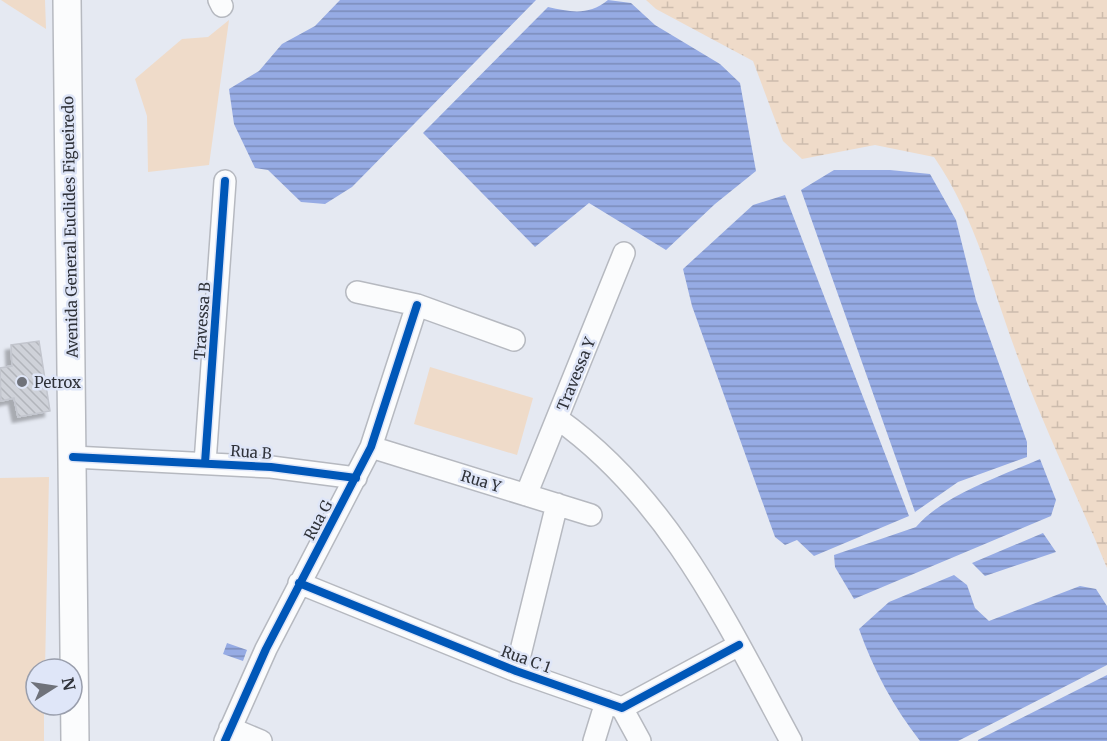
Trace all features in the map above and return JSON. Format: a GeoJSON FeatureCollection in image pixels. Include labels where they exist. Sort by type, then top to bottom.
{"type":"FeatureCollection","features":[{"type":"Feature","properties":{"kind":"main road","name":"Avenida General Euclides Figueiredo"},"geometry":{"type":"LineString","coordinates":[[67,0],[75,741]]}},
{"type":"Feature","properties":{"kind":"street","name":"Travessa B"},"geometry":{"type":"LineString","coordinates":[[205,463],[225,181]]}},
{"type":"Feature","properties":{"kind":"street","name":"Travessa Y"},"geometry":{"type":"LineString","coordinates":[[526,495],[624,253]]}},
{"type":"Feature","properties":{"kind":"street"},"geometry":{"type":"LineString","coordinates":[[357,292],[417,305],[514,340]]}},
{"type":"Feature","properties":{"kind":"street","name":"Rua G"},"geometry":{"type":"LineString","coordinates":[[227,735],[299,583],[356,478],[370,447],[417,305]]}},
{"type":"Feature","properties":{"kind":"street"},"geometry":{"type":"LineString","coordinates":[[558,419],[584,437],[618,468],[665,523],[700,574],[791,741]]}},
{"type":"Feature","properties":{"kind":"street","name":"Rua Y"},"geometry":{"type":"LineString","coordinates":[[370,447],[591,515]]}},
{"type":"Feature","properties":{"kind":"street","name":"Rua B"},"geometry":{"type":"LineString","coordinates":[[73,457],[205,463],[299,470],[356,478]]}},
{"type":"Feature","properties":{"kind":"street"},"geometry":{"type":"LineString","coordinates":[[516,671],[557,504]]}},
{"type":"Feature","properties":{"kind":"street","name":"Rua C 1"},"geometry":{"type":"LineString","coordinates":[[299,583],[516,671],[614,705]]}},
{"type":"Feature","properties":{"kind":"street"},"geometry":{"type":"LineString","coordinates":[[594,741],[614,705],[739,645]]}},
{"type":"Feature","properties":{"kind":"street"},"geometry":{"type":"LineString","coordinates":[[614,705],[640,741]]}},
{"type":"Feature","properties":{"kind":"street"},"geometry":{"type":"LineString","coordinates":[[227,735],[261,741]]}},
{"type":"Feature","properties":{"kind":"green space"},"geometry":{"type":"Polygon","coordinates":[[[1,0],[45,0],[46,29],[7,4],[1,0]]]}},
{"type":"Feature","properties":{"kind":"green space"},"geometry":{"type":"Polygon","coordinates":[[[646,0],[1107,0],[1107,568],[1030,389],[973,231],[949,181],[934,157],[875,145],[802,159],[783,141],[753,61],[656,9],[646,0]]]}},
{"type":"Feature","properties":{"kind":"green space"},"geometry":{"type":"Polygon","coordinates":[[[229,20],[209,165],[148,172],[147,116],[135,79],[182,39],[208,37],[229,20]]]}},
{"type":"Feature","properties":{"kind":"green space"},"geometry":{"type":"Polygon","coordinates":[[[430,367],[533,398],[517,455],[414,424],[430,367]]]}},
{"type":"Feature","properties":{"kind":"green space"},"geometry":{"type":"Polygon","coordinates":[[[49,477],[45,657],[24,657],[24,717],[44,717],[44,741],[0,741],[0,478],[49,477]]]}},
{"type":"Feature","properties":{"kind":"water"},"geometry":{"type":"Polygon","coordinates":[[[340,0],[536,0],[352,187],[325,204],[301,202],[268,170],[255,168],[234,124],[229,89],[259,71],[282,44],[315,26],[340,0]]]}},
{"type":"Feature","properties":{"kind":"water"},"geometry":{"type":"Polygon","coordinates":[[[608,0],[631,3],[655,25],[720,64],[740,83],[756,171],[715,204],[666,250],[589,203],[535,247],[423,133],[548,7],[586,11],[608,0]]]}},
{"type":"Feature","properties":{"kind":"water"},"geometry":{"type":"Polygon","coordinates":[[[834,170],[890,170],[930,174],[956,220],[976,300],[1027,442],[1027,457],[958,482],[915,512],[801,190],[834,170]]]}},
{"type":"Feature","properties":{"kind":"water"},"geometry":{"type":"Polygon","coordinates":[[[785,195],[909,516],[814,556],[797,540],[785,545],[775,537],[692,306],[683,269],[753,205],[785,195]]]}},
{"type":"Feature","properties":{"kind":"water"},"geometry":{"type":"Polygon","coordinates":[[[1040,459],[1056,500],[1051,516],[854,599],[835,567],[834,555],[916,527],[941,505],[957,496],[1040,459]]]}},
{"type":"Feature","properties":{"kind":"water"},"geometry":{"type":"Polygon","coordinates":[[[1043,533],[1056,552],[985,576],[972,563],[1043,533]]]}},
{"type":"Feature","properties":{"kind":"water"},"geometry":{"type":"Polygon","coordinates":[[[954,575],[967,585],[975,608],[989,621],[1080,586],[1096,589],[1107,606],[1107,665],[958,741],[920,741],[885,688],[859,629],[889,602],[954,575]]]}},
{"type":"Feature","properties":{"kind":"water"},"geometry":{"type":"Polygon","coordinates":[[[227,643],[247,650],[243,661],[223,654],[227,643]]]}},
{"type":"Feature","properties":{"kind":"water"},"geometry":{"type":"Polygon","coordinates":[[[1107,675],[1107,741],[978,741],[978,740],[1107,675]]]}},
{"type":"Feature","properties":{"kind":"building","name":"Petrox"},"geometry":{"type":"Polygon","coordinates":[[[39,341],[50,411],[18,417],[14,398],[1,401],[0,368],[12,366],[11,345],[39,341]]]}},
{"type":"Feature","properties":{"kind":"cycle path"},"geometry":{"type":"LineString","coordinates":[[205,463],[225,181]]}},
{"type":"Feature","properties":{"kind":"cycle path"},"geometry":{"type":"LineString","coordinates":[[225,741],[266,649],[371,447],[417,305]]}},
{"type":"Feature","properties":{"kind":"cycle path"},"geometry":{"type":"LineString","coordinates":[[73,457],[271,467],[356,478]]}},
{"type":"Feature","properties":{"kind":"cycle path"},"geometry":{"type":"LineString","coordinates":[[299,583],[516,671],[622,708],[739,645]]}},
{"type":"Feature","properties":{"kind":"place","name":"Petrox"},"geometry":{"type":"Point","coordinates":[22,382]}}]}
